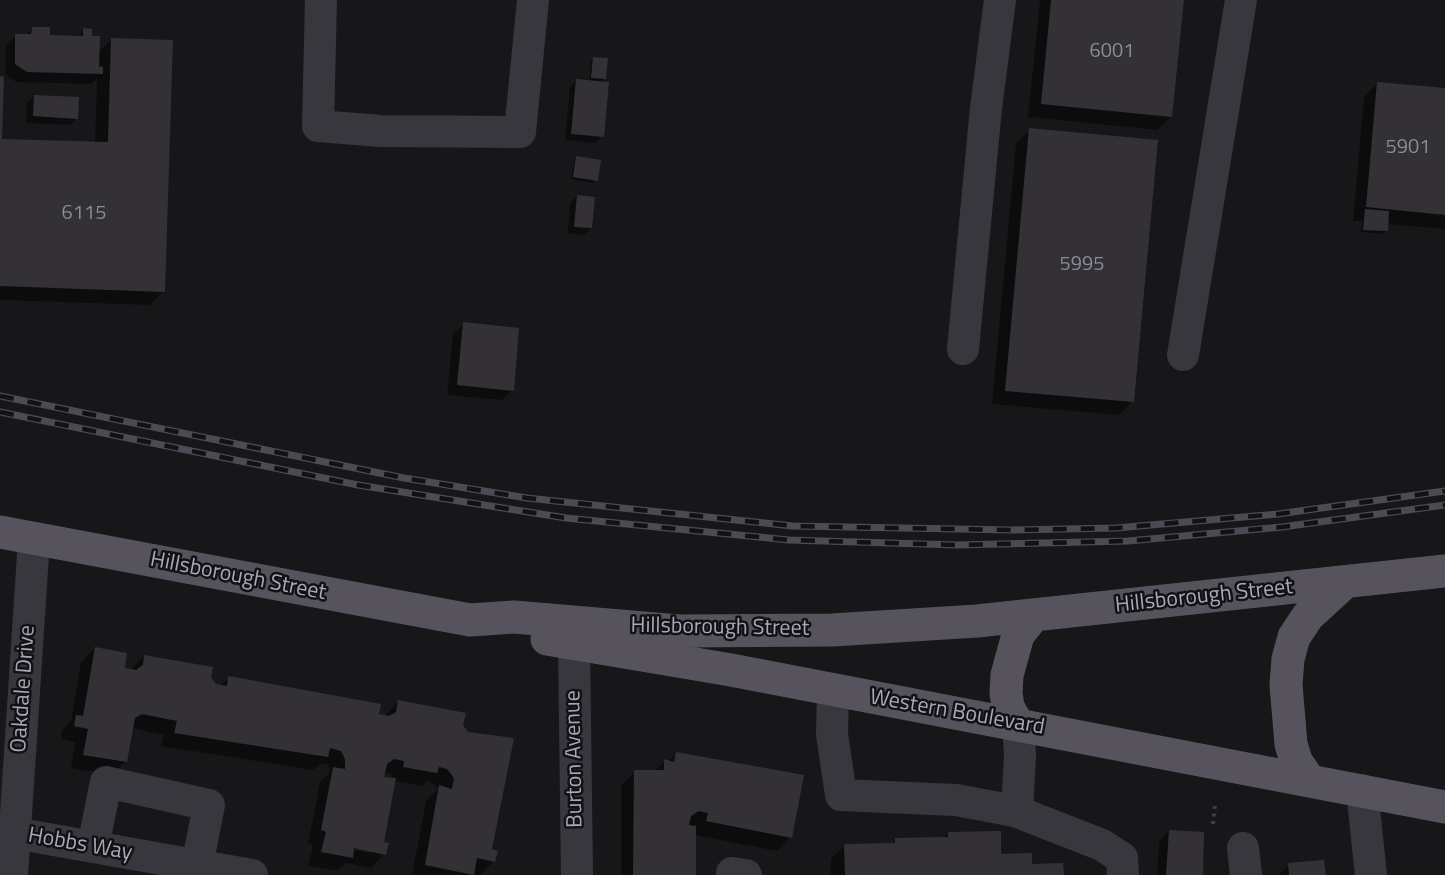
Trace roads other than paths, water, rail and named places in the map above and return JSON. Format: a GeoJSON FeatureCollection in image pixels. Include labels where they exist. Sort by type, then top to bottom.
{"type":"FeatureCollection","features":[{"type":"Feature","properties":{"kind":"main road","name":"Hillsborough Street"},"geometry":{"type":"LineString","coordinates":[[0,532],[470,620],[514,617],[679,631],[896,627],[1034,615],[1445,571]]}},
{"type":"Feature","properties":{"kind":"main road"},"geometry":{"type":"LineString","coordinates":[[1309,780],[1296,761],[1290,744],[1286,685],[1288,659],[1294,637],[1308,616],[1345,582]]}},
{"type":"Feature","properties":{"kind":"main road"},"geometry":{"type":"LineString","coordinates":[[1018,724],[1008,707],[1007,675],[1018,635],[1034,615]]}},
{"type":"Feature","properties":{"kind":"main road","name":"Western Boulevard"},"geometry":{"type":"LineString","coordinates":[[470,620],[502,632],[731,670],[1445,807]]}},
{"type":"Feature","properties":{"kind":"street"},"geometry":{"type":"LineString","coordinates":[[321,0],[318,126],[381,131],[509,132],[520,132],[532,0]]}},
{"type":"Feature","properties":{"kind":"street"},"geometry":{"type":"LineString","coordinates":[[963,349],[986,108],[1000,0]]}},
{"type":"Feature","properties":{"kind":"street"},"geometry":{"type":"LineString","coordinates":[[1183,355],[1241,0]]}},
{"type":"Feature","properties":{"kind":"street","name":"Oakdale Drive"},"geometry":{"type":"LineString","coordinates":[[12,875],[14,833],[9,769],[34,539]]}},
{"type":"Feature","properties":{"kind":"street","name":"Burton Avenue"},"geometry":{"type":"LineString","coordinates":[[574,644],[577,875]]}},
{"type":"Feature","properties":{"kind":"street"},"geometry":{"type":"LineString","coordinates":[[833,690],[832,735],[841,795],[956,800],[1017,812],[1102,845],[1122,858],[1123,875]]}},
{"type":"Feature","properties":{"kind":"street"},"geometry":{"type":"LineString","coordinates":[[1017,812],[1020,755],[1018,724]]}},
{"type":"Feature","properties":{"kind":"street"},"geometry":{"type":"LineString","coordinates":[[93,847],[106,782],[209,804],[191,869]]}},
{"type":"Feature","properties":{"kind":"street"},"geometry":{"type":"LineString","coordinates":[[1362,790],[1371,875]]}},
{"type":"Feature","properties":{"kind":"street","name":"Hobbs Way"},"geometry":{"type":"LineString","coordinates":[[14,833],[93,847],[125,864],[252,875]]}},
{"type":"Feature","properties":{"kind":"street"},"geometry":{"type":"LineString","coordinates":[[732,875],[732,873],[746,875]]}},
{"type":"Feature","properties":{"kind":"railway"},"geometry":{"type":"LineString","coordinates":[[0,396],[404,478],[527,498],[793,526],[1012,530],[1116,528],[1278,514],[1445,491]]}},
{"type":"Feature","properties":{"kind":"railway"},"geometry":{"type":"LineString","coordinates":[[0,412],[358,485],[566,518],[789,540],[957,545],[1128,541],[1282,527],[1445,505]]}}]}
